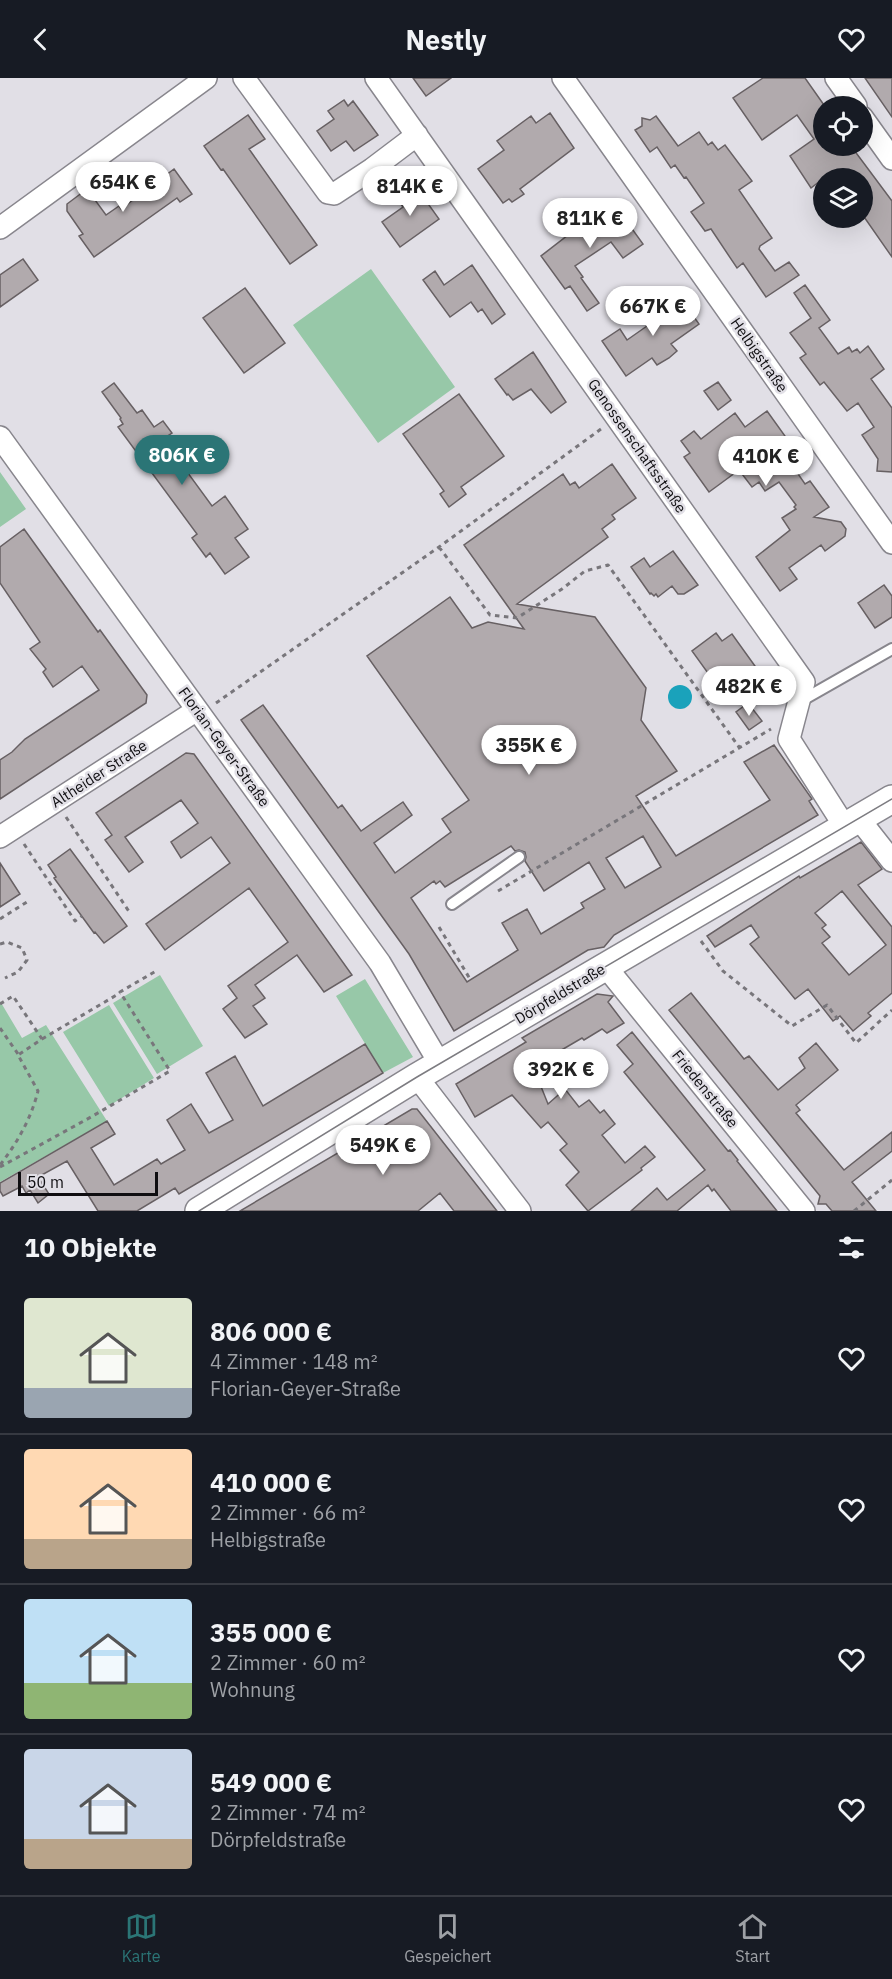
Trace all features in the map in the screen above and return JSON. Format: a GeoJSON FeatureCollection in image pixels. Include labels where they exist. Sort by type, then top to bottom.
{"type":"FeatureCollection","features":[{"type":"Feature","properties":{"kind":"street"},"geometry":{"type":"LineString","coordinates":[[0,228],[206,78]]}},
{"type":"Feature","properties":{"kind":"street"},"geometry":{"type":"LineString","coordinates":[[244,78],[328,193],[334,194],[417,135]]}},
{"type":"Feature","properties":{"kind":"street","name":"Genossenschaftsstraße"},"geometry":{"type":"LineString","coordinates":[[376,78],[804,682],[789,739],[852,823],[892,861]]}},
{"type":"Feature","properties":{"kind":"street","name":"Helbigstraße"},"geometry":{"type":"LineString","coordinates":[[563,78],[892,543]]}},
{"type":"Feature","properties":{"kind":"street"},"geometry":{"type":"LineString","coordinates":[[836,78],[849,96]]}},
{"type":"Feature","properties":{"kind":"street"},"geometry":{"type":"LineString","coordinates":[[873,132],[892,159]]}},
{"type":"Feature","properties":{"kind":"street","name":"Florian-Geyer-Straße"},"geometry":{"type":"LineString","coordinates":[[2,443],[206,707],[380,963],[440,1064]]}},
{"type":"Feature","properties":{"kind":"street","name":"Altheider Straße"},"geometry":{"type":"LineString","coordinates":[[0,837],[206,707]]}},
{"type":"Feature","properties":{"kind":"street","name":"Dörpfeldstraße"},"geometry":{"type":"LineString","coordinates":[[216,1207],[417,1077],[892,799]]}},
{"type":"Feature","properties":{"kind":"street","name":"Friedenstraße"},"geometry":{"type":"LineString","coordinates":[[606,967],[804,1211]]}},
{"type":"Feature","properties":{"kind":"street"},"geometry":{"type":"LineString","coordinates":[[417,1077],[520,1211]]}},
{"type":"Feature","properties":{"kind":"lane"},"geometry":{"type":"LineString","coordinates":[[797,708],[892,649]]}},
{"type":"Feature","properties":{"kind":"lane"},"geometry":{"type":"LineString","coordinates":[[452,904],[519,857]]}},
{"type":"Feature","properties":{"kind":"path"},"geometry":{"type":"LineString","coordinates":[[206,707],[439,546],[608,424]]}},
{"type":"Feature","properties":{"kind":"path"},"geometry":{"type":"LineString","coordinates":[[439,546],[490,615],[517,618],[585,571],[609,565],[739,747]]}},
{"type":"Feature","properties":{"kind":"path"},"geometry":{"type":"LineString","coordinates":[[496,893],[739,747],[797,708]]}},
{"type":"Feature","properties":{"kind":"path"},"geometry":{"type":"LineString","coordinates":[[65,816],[130,913]]}},
{"type":"Feature","properties":{"kind":"path"},"geometry":{"type":"LineString","coordinates":[[23,843],[75,921],[82,916]]}},
{"type":"Feature","properties":{"kind":"path"},"geometry":{"type":"LineString","coordinates":[[0,919],[30,900]]}},
{"type":"Feature","properties":{"kind":"path"},"geometry":{"type":"LineString","coordinates":[[439,927],[470,980]]}},
{"type":"Feature","properties":{"kind":"path"},"geometry":{"type":"LineString","coordinates":[[701,941],[723,970],[792,1026],[827,1005],[856,1043],[892,1010]]}},
{"type":"Feature","properties":{"kind":"path"},"geometry":{"type":"LineString","coordinates":[[0,944],[7,942],[21,948],[27,960],[18,972],[5,978]]}},
{"type":"Feature","properties":{"kind":"path"},"geometry":{"type":"LineString","coordinates":[[18,1054],[156,971]]}},
{"type":"Feature","properties":{"kind":"path"},"geometry":{"type":"LineString","coordinates":[[0,1166],[170,1071],[120,992]]}},
{"type":"Feature","properties":{"kind":"path"},"geometry":{"type":"LineString","coordinates":[[0,1004],[13,996],[42,1039]]}},
{"type":"Feature","properties":{"kind":"path"},"geometry":{"type":"LineString","coordinates":[[0,1028],[18,1054],[38,1091],[33,1112],[0,1166]]}},
{"type":"Feature","properties":{"kind":"path"},"geometry":{"type":"LineString","coordinates":[[854,1211],[892,1180]]}},
{"type":"Feature","properties":{"kind":"green space"},"geometry":{"type":"Polygon","coordinates":[[[371,269],[455,387],[378,443],[293,325],[371,269]]]}},
{"type":"Feature","properties":{"kind":"green space"},"geometry":{"type":"Polygon","coordinates":[[[0,472],[26,509],[0,527],[0,472]]]}},
{"type":"Feature","properties":{"kind":"green space"},"geometry":{"type":"Polygon","coordinates":[[[160,975],[203,1046],[157,1074],[113,1003],[160,975]]]}},
{"type":"Feature","properties":{"kind":"green space"},"geometry":{"type":"Polygon","coordinates":[[[365,979],[413,1057],[383,1073],[336,996],[365,979]]]}},
{"type":"Feature","properties":{"kind":"green space"},"geometry":{"type":"Polygon","coordinates":[[[0,1001],[22,1038],[46,1025],[107,1121],[0,1182],[0,1001]]]}},
{"type":"Feature","properties":{"kind":"green space"},"geometry":{"type":"Polygon","coordinates":[[[109,1005],[154,1078],[109,1106],[63,1032],[109,1005]]]}},
{"type":"Feature","properties":{"kind":"water"},"geometry":{"type":"Polygon","coordinates":[[[680,685],[685,686],[691,692],[691,702],[685,708],[680,709],[675,708],[669,702],[668,697],[669,692],[675,686],[680,685]]]}},
{"type":"Feature","properties":{"kind":"building"},"geometry":{"type":"Polygon","coordinates":[[[413,78],[451,78],[426,96],[413,78]]]}},
{"type":"Feature","properties":{"kind":"building"},"geometry":{"type":"Polygon","coordinates":[[[763,78],[805,78],[818,96],[813,96],[813,138],[797,115],[762,140],[733,98],[763,78]]]}},
{"type":"Feature","properties":{"kind":"building"},"geometry":{"type":"Polygon","coordinates":[[[865,78],[892,78],[892,117],[865,78]]]}},
{"type":"Feature","properties":{"kind":"building"},"geometry":{"type":"Polygon","coordinates":[[[344,100],[348,106],[353,101],[378,135],[354,151],[346,141],[331,151],[317,131],[334,119],[328,111],[344,100]]]}},
{"type":"Feature","properties":{"kind":"building"},"geometry":{"type":"Polygon","coordinates":[[[550,113],[574,148],[520,189],[524,194],[512,202],[509,199],[503,203],[478,169],[504,150],[497,141],[531,116],[536,123],[550,113]]]}},
{"type":"Feature","properties":{"kind":"building"},"geometry":{"type":"Polygon","coordinates":[[[248,115],[265,139],[249,149],[317,245],[290,264],[223,169],[221,170],[204,146],[248,115]]]}},
{"type":"Feature","properties":{"kind":"building"},"geometry":{"type":"Polygon","coordinates":[[[656,116],[678,146],[699,132],[708,145],[712,142],[718,150],[725,145],[752,181],[739,190],[772,238],[759,249],[775,271],[789,262],[799,275],[766,297],[743,263],[737,268],[711,229],[705,231],[691,212],[704,203],[686,177],[684,178],[675,165],[671,168],[657,147],[650,152],[635,130],[642,126],[642,118],[650,120],[656,116]]]}},
{"type":"Feature","properties":{"kind":"building"},"geometry":{"type":"Polygon","coordinates":[[[813,140],[813,156],[858,156],[867,168],[813,168],[813,186],[811,188],[790,156],[813,140]]]}},
{"type":"Feature","properties":{"kind":"building"},"geometry":{"type":"Polygon","coordinates":[[[174,169],[192,194],[180,202],[177,198],[94,257],[79,236],[83,234],[67,211],[67,204],[87,189],[106,215],[119,206],[121,209],[174,169]]]}},
{"type":"Feature","properties":{"kind":"building"},"geometry":{"type":"Polygon","coordinates":[[[873,176],[892,201],[892,257],[872,228],[873,176]]]}},
{"type":"Feature","properties":{"kind":"building"},"geometry":{"type":"Polygon","coordinates":[[[414,184],[439,219],[400,247],[382,222],[403,207],[396,197],[414,184]]]}},
{"type":"Feature","properties":{"kind":"building"},"geometry":{"type":"Polygon","coordinates":[[[612,201],[643,244],[623,258],[611,242],[575,266],[599,303],[587,311],[570,286],[565,289],[541,256],[612,201]]]}},
{"type":"Feature","properties":{"kind":"building"},"geometry":{"type":"Polygon","coordinates":[[[23,259],[38,280],[0,307],[0,275],[23,259]]]}},
{"type":"Feature","properties":{"kind":"building"},"geometry":{"type":"Polygon","coordinates":[[[472,265],[505,314],[492,324],[482,309],[478,312],[471,302],[450,317],[423,280],[435,271],[444,285],[472,265]]]}},
{"type":"Feature","properties":{"kind":"building"},"geometry":{"type":"Polygon","coordinates":[[[805,285],[830,320],[819,328],[838,354],[849,347],[852,352],[857,349],[860,353],[868,346],[884,369],[871,379],[892,408],[892,472],[877,471],[878,459],[862,435],[874,427],[858,403],[847,411],[824,382],[820,385],[800,358],[806,354],[790,333],[811,318],[794,293],[805,285]]]}},
{"type":"Feature","properties":{"kind":"building"},"geometry":{"type":"Polygon","coordinates":[[[245,288],[285,343],[244,373],[203,318],[245,288]]]}},
{"type":"Feature","properties":{"kind":"building"},"geometry":{"type":"Polygon","coordinates":[[[675,290],[699,324],[671,344],[677,351],[669,358],[657,365],[652,358],[626,376],[602,341],[620,329],[627,340],[664,313],[657,303],[675,290]]]}},
{"type":"Feature","properties":{"kind":"building"},"geometry":{"type":"Polygon","coordinates":[[[533,352],[566,402],[551,413],[531,389],[513,400],[495,379],[533,352]]]}},
{"type":"Feature","properties":{"kind":"building"},"geometry":{"type":"Polygon","coordinates":[[[718,382],[731,400],[718,410],[704,391],[718,382]]]}},
{"type":"Feature","properties":{"kind":"building"},"geometry":{"type":"Polygon","coordinates":[[[114,383],[137,413],[142,410],[154,427],[163,421],[172,433],[163,439],[212,506],[225,496],[248,529],[235,538],[249,557],[225,574],[210,553],[206,557],[192,538],[197,534],[118,427],[123,424],[121,418],[102,392],[114,383]]]}},
{"type":"Feature","properties":{"kind":"building"},"geometry":{"type":"Polygon","coordinates":[[[459,394],[504,456],[461,487],[466,494],[449,507],[440,494],[444,491],[403,434],[459,394]]]}},
{"type":"Feature","properties":{"kind":"building"},"geometry":{"type":"Polygon","coordinates":[[[767,411],[785,436],[781,439],[793,454],[787,458],[805,484],[810,481],[829,507],[814,517],[841,522],[846,529],[845,536],[825,551],[821,545],[789,568],[797,579],[780,591],[756,557],[790,530],[782,518],[796,509],[794,507],[796,505],[779,482],[765,491],[759,482],[752,487],[739,470],[709,492],[684,457],[690,453],[681,441],[694,431],[701,439],[735,413],[745,427],[767,411]]]}},
{"type":"Feature","properties":{"kind":"building"},"geometry":{"type":"Polygon","coordinates":[[[612,464],[636,498],[612,515],[615,519],[602,529],[608,537],[517,604],[595,617],[646,688],[641,720],[677,771],[636,796],[676,856],[770,800],[744,762],[774,745],[812,799],[809,801],[818,815],[614,935],[604,947],[588,950],[454,1031],[409,954],[241,720],[263,705],[338,808],[342,805],[361,831],[403,802],[412,815],[374,843],[395,873],[451,832],[442,819],[469,800],[367,656],[450,597],[472,628],[488,622],[524,629],[464,545],[563,474],[570,485],[575,482],[579,488],[612,464]],[[643,836],[606,858],[625,888],[661,867],[643,836]],[[511,846],[445,887],[440,881],[436,884],[434,881],[411,898],[467,982],[518,950],[502,923],[527,909],[541,934],[584,908],[581,903],[605,889],[589,862],[544,891],[525,861],[525,852],[515,851],[511,846]]]}},
{"type":"Feature","properties":{"kind":"building"},"geometry":{"type":"Polygon","coordinates":[[[24,529],[98,632],[100,630],[147,695],[146,703],[0,799],[0,760],[25,739],[99,690],[82,666],[53,687],[43,672],[46,669],[30,649],[40,642],[0,583],[0,547],[24,529]]]}},
{"type":"Feature","properties":{"kind":"building"},"geometry":{"type":"Polygon","coordinates":[[[673,551],[698,585],[684,594],[678,594],[672,586],[658,597],[656,594],[654,596],[650,594],[631,567],[644,558],[650,567],[673,551]]]}},
{"type":"Feature","properties":{"kind":"building"},"geometry":{"type":"Polygon","coordinates":[[[884,585],[892,596],[892,617],[875,628],[858,603],[884,585]]]}},
{"type":"Feature","properties":{"kind":"building"},"geometry":{"type":"Polygon","coordinates":[[[716,633],[722,641],[732,634],[765,680],[740,697],[727,680],[718,687],[692,651],[716,633]]]}},
{"type":"Feature","properties":{"kind":"building"},"geometry":{"type":"Polygon","coordinates":[[[748,703],[762,721],[749,730],[736,712],[748,703]]]}},
{"type":"Feature","properties":{"kind":"building"},"geometry":{"type":"Polygon","coordinates":[[[186,753],[194,754],[352,975],[324,992],[297,955],[255,985],[265,998],[253,1006],[267,1024],[245,1038],[223,1009],[237,998],[228,986],[288,942],[249,888],[165,950],[146,924],[230,863],[211,837],[181,858],[171,842],[198,823],[181,800],[125,837],[143,862],[129,872],[105,840],[112,835],[96,813],[186,753]]]}},
{"type":"Feature","properties":{"kind":"building"},"geometry":{"type":"Polygon","coordinates":[[[861,842],[882,869],[858,885],[892,927],[892,993],[868,1013],[871,1016],[853,1031],[840,1016],[833,1021],[808,989],[795,999],[750,944],[759,937],[751,925],[715,947],[707,936],[799,876],[800,878],[861,842]],[[842,891],[815,913],[826,925],[822,928],[830,937],[822,943],[849,975],[886,945],[842,891]]]}},
{"type":"Feature","properties":{"kind":"building"},"geometry":{"type":"Polygon","coordinates":[[[70,849],[127,926],[104,943],[94,933],[54,878],[56,877],[48,865],[70,849]]]}},
{"type":"Feature","properties":{"kind":"building"},"geometry":{"type":"Polygon","coordinates":[[[0,863],[20,894],[0,907],[0,863]]]}},
{"type":"Feature","properties":{"kind":"building"},"geometry":{"type":"Polygon","coordinates":[[[691,993],[744,1059],[749,1056],[778,1090],[805,1068],[799,1058],[816,1043],[838,1070],[796,1105],[800,1110],[796,1113],[844,1170],[892,1132],[892,1151],[852,1182],[876,1211],[832,1211],[826,1204],[818,1204],[820,1196],[669,1010],[691,993]]]}},
{"type":"Feature","properties":{"kind":"building"},"geometry":{"type":"Polygon","coordinates":[[[597,994],[613,996],[608,1002],[624,1023],[607,1033],[602,1029],[584,1040],[582,1038],[553,1055],[544,1063],[547,1068],[536,1074],[548,1104],[565,1089],[579,1107],[589,1100],[600,1113],[604,1110],[615,1124],[602,1135],[625,1163],[645,1146],[655,1157],[641,1168],[642,1170],[588,1211],[566,1185],[579,1172],[560,1150],[567,1144],[548,1122],[541,1128],[512,1095],[475,1117],[456,1084],[526,1042],[522,1038],[597,994]]]}},
{"type":"Feature","properties":{"kind":"building"},"geometry":{"type":"Polygon","coordinates":[[[632,1032],[728,1151],[730,1150],[777,1211],[731,1211],[714,1189],[712,1191],[708,1185],[677,1211],[631,1211],[657,1188],[667,1200],[705,1170],[624,1072],[633,1064],[617,1045],[632,1032]]]}},
{"type":"Feature","properties":{"kind":"building"},"geometry":{"type":"Polygon","coordinates":[[[365,1044],[383,1073],[179,1194],[175,1188],[137,1211],[98,1211],[67,1161],[38,1177],[49,1194],[38,1203],[30,1190],[26,1193],[22,1186],[3,1196],[0,1191],[0,1183],[107,1121],[115,1134],[91,1148],[114,1185],[157,1159],[161,1164],[185,1150],[167,1120],[191,1104],[209,1133],[233,1120],[206,1073],[235,1056],[263,1106],[365,1044]]]}},
{"type":"Feature","properties":{"kind":"building"},"geometry":{"type":"Polygon","coordinates":[[[412,1109],[417,1109],[497,1211],[454,1211],[440,1193],[418,1211],[240,1211],[412,1109]]]}},
{"type":"Feature","properties":{"kind":"tram line"},"geometry":{"type":"LineString","coordinates":[[199,1211],[417,1077],[892,799]]}}]}
